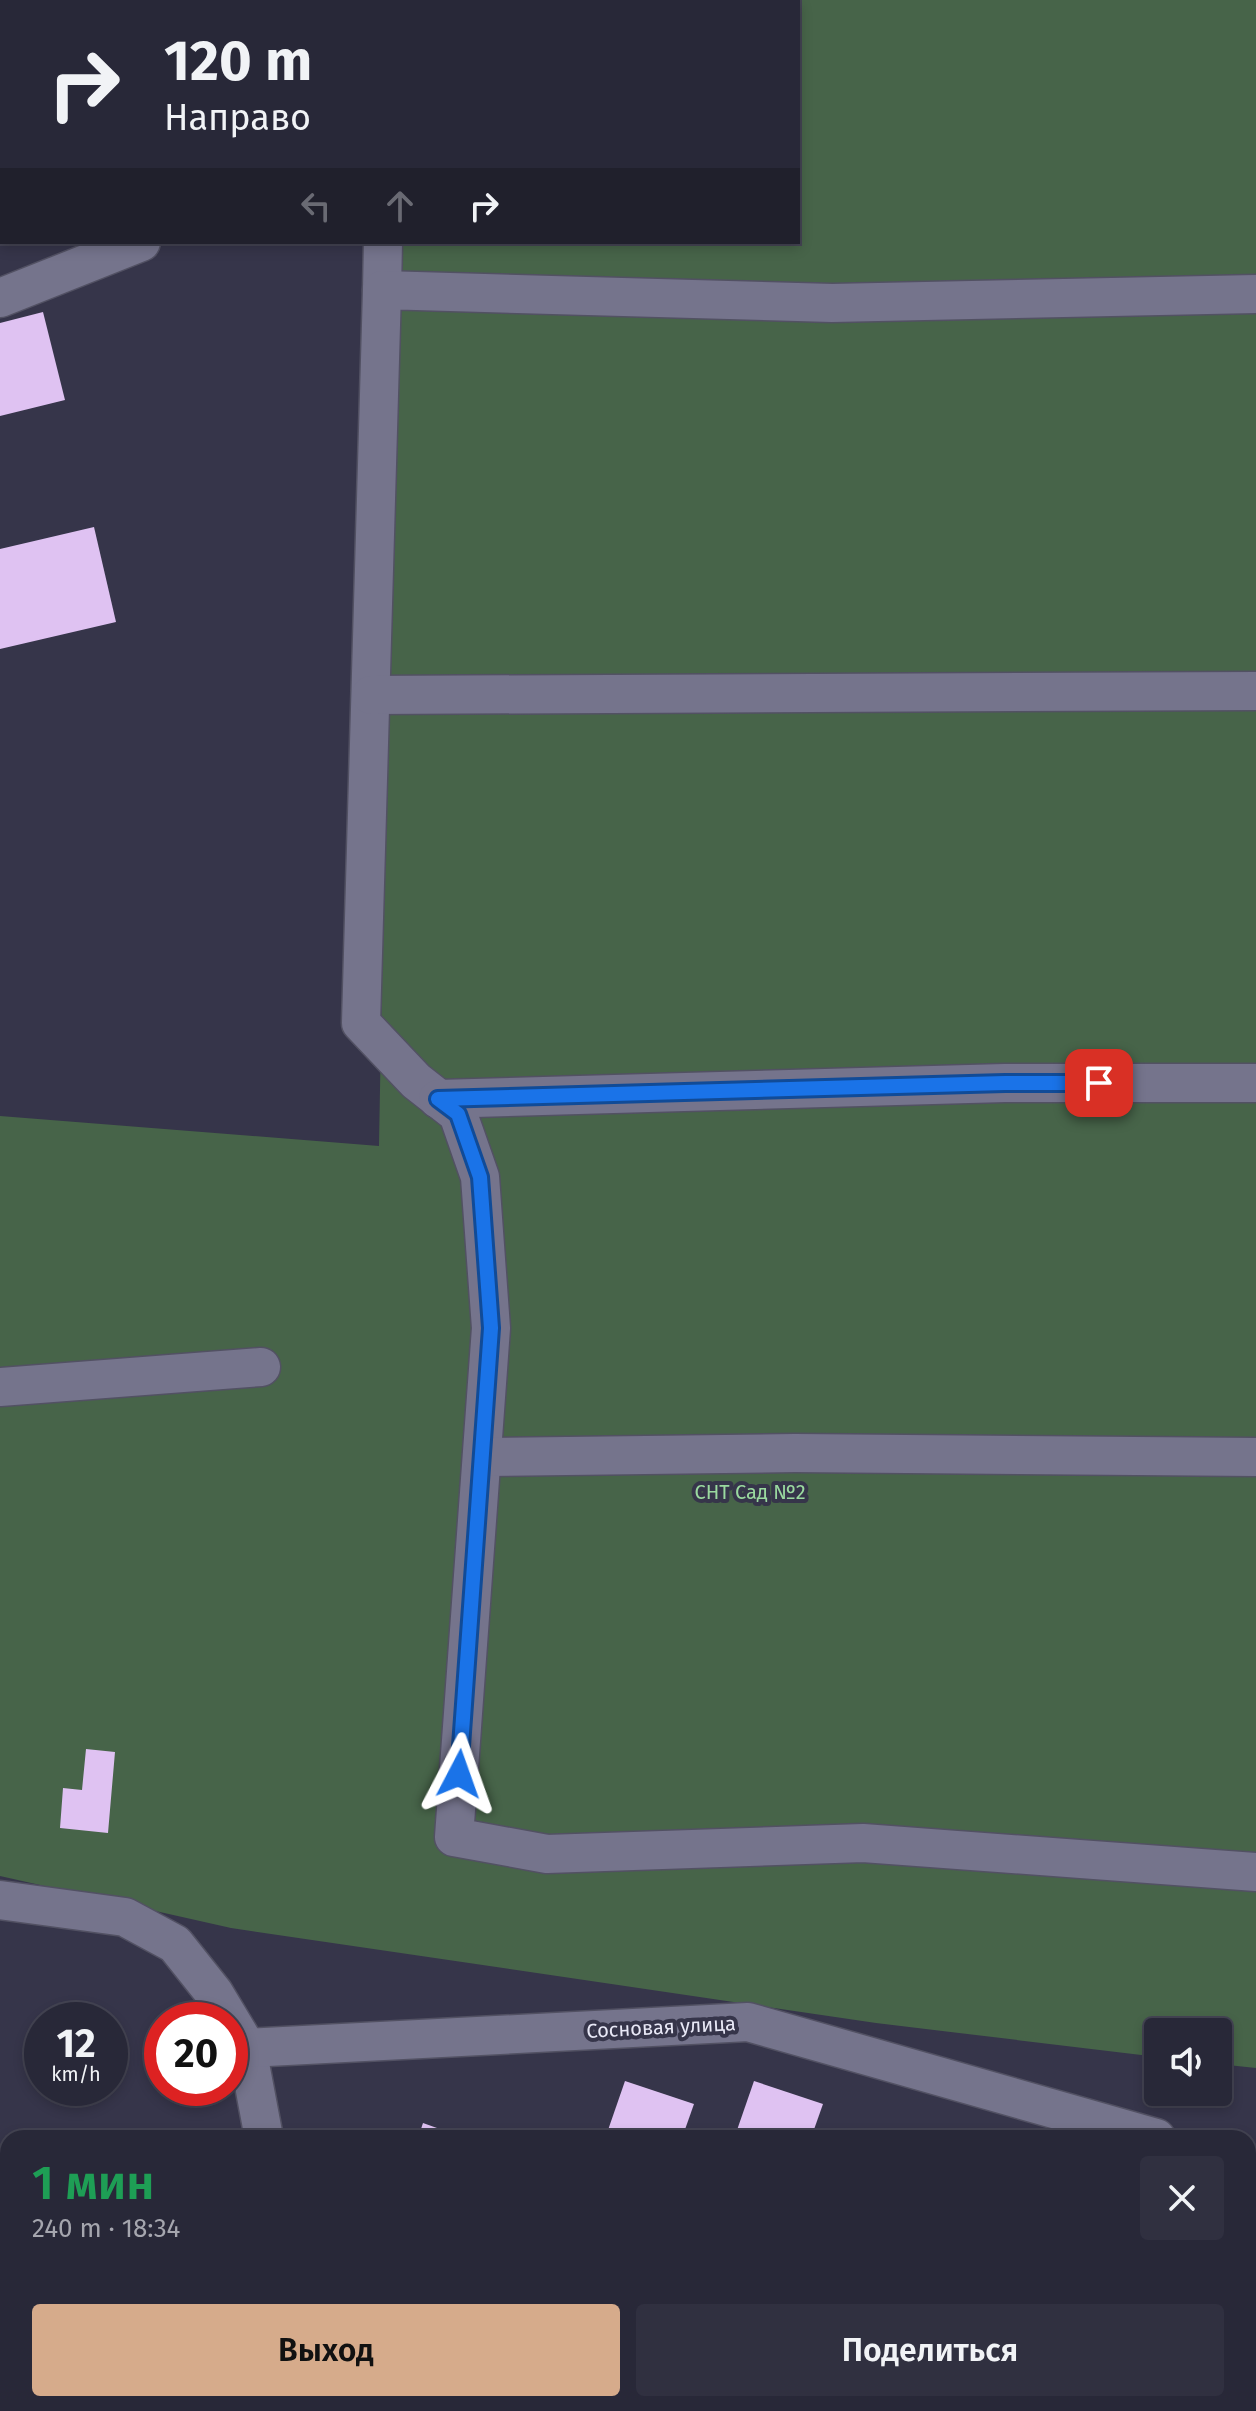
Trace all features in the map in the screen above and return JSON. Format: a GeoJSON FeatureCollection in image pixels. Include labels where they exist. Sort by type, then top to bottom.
{"type":"FeatureCollection","features":[{"type":"Feature","properties":{"kind":"street"},"geometry":{"type":"LineString","coordinates":[[0,298],[136,244]]}},
{"type":"Feature","properties":{"kind":"street"},"geometry":{"type":"LineString","coordinates":[[383,244],[361,1023],[416,1081],[458,1114],[480,1177],[491,1328],[454,1837],[547,1854],[863,1843],[1256,1872]]}},
{"type":"Feature","properties":{"kind":"street"},"geometry":{"type":"LineString","coordinates":[[382,290],[832,303],[1256,294]]}},
{"type":"Feature","properties":{"kind":"street"},"geometry":{"type":"LineString","coordinates":[[371,695],[1256,691]]}},
{"type":"Feature","properties":{"kind":"street"},"geometry":{"type":"LineString","coordinates":[[438,1099],[1005,1083],[1256,1083]]}},
{"type":"Feature","properties":{"kind":"street"},"geometry":{"type":"LineString","coordinates":[[0,1387],[261,1367]]}},
{"type":"Feature","properties":{"kind":"street"},"geometry":{"type":"LineString","coordinates":[[482,1457],[811,1453],[1256,1457]]}},
{"type":"Feature","properties":{"kind":"street"},"geometry":{"type":"LineString","coordinates":[[0,1900],[125,1917],[175,1944],[219,2002]]}},
{"type":"Feature","properties":{"kind":"street","name":"Сосновая улица"},"geometry":{"type":"LineString","coordinates":[[248,2048],[748,2022],[1128,2130]]}},
{"type":"Feature","properties":{"kind":"street"},"geometry":{"type":"LineString","coordinates":[[248,2053],[262,2130]]}},
{"type":"Feature","properties":{"kind":"green space","name":"СНТ Сад №2"},"geometry":{"type":"Polygon","coordinates":[[[800,0],[1256,0],[1256,2068],[1232,2065],[1232,2018],[1144,2018],[1144,2055],[876,2023],[231,1928],[0,1876],[0,1116],[379,1146],[395,244],[800,244],[800,0]]]}},
{"type":"Feature","properties":{"kind":"building"},"geometry":{"type":"Polygon","coordinates":[[[43,312],[65,400],[0,416],[0,323],[43,312]]]}},
{"type":"Feature","properties":{"kind":"building"},"geometry":{"type":"Polygon","coordinates":[[[94,527],[116,622],[0,649],[0,549],[94,527]]]}},
{"type":"Feature","properties":{"kind":"building"},"geometry":{"type":"Polygon","coordinates":[[[86,1749],[115,1752],[108,1833],[60,1828],[63,1788],[82,1790],[86,1749]]]}},
{"type":"Feature","properties":{"kind":"building"},"geometry":{"type":"Polygon","coordinates":[[[625,2081],[694,2104],[685,2130],[608,2130],[625,2081]]]}},
{"type":"Feature","properties":{"kind":"building"},"geometry":{"type":"Polygon","coordinates":[[[754,2081],[823,2104],[814,2130],[737,2130],[754,2081]]]}},
{"type":"Feature","properties":{"kind":"building"},"geometry":{"type":"Polygon","coordinates":[[[423,2123],[443,2130],[421,2130],[423,2123]]]}},
{"type":"Feature","properties":{"kind":"route"},"geometry":{"type":"LineString","coordinates":[[459,1774],[491,1328],[480,1177],[458,1114],[438,1099],[1099,1083]]}}]}
